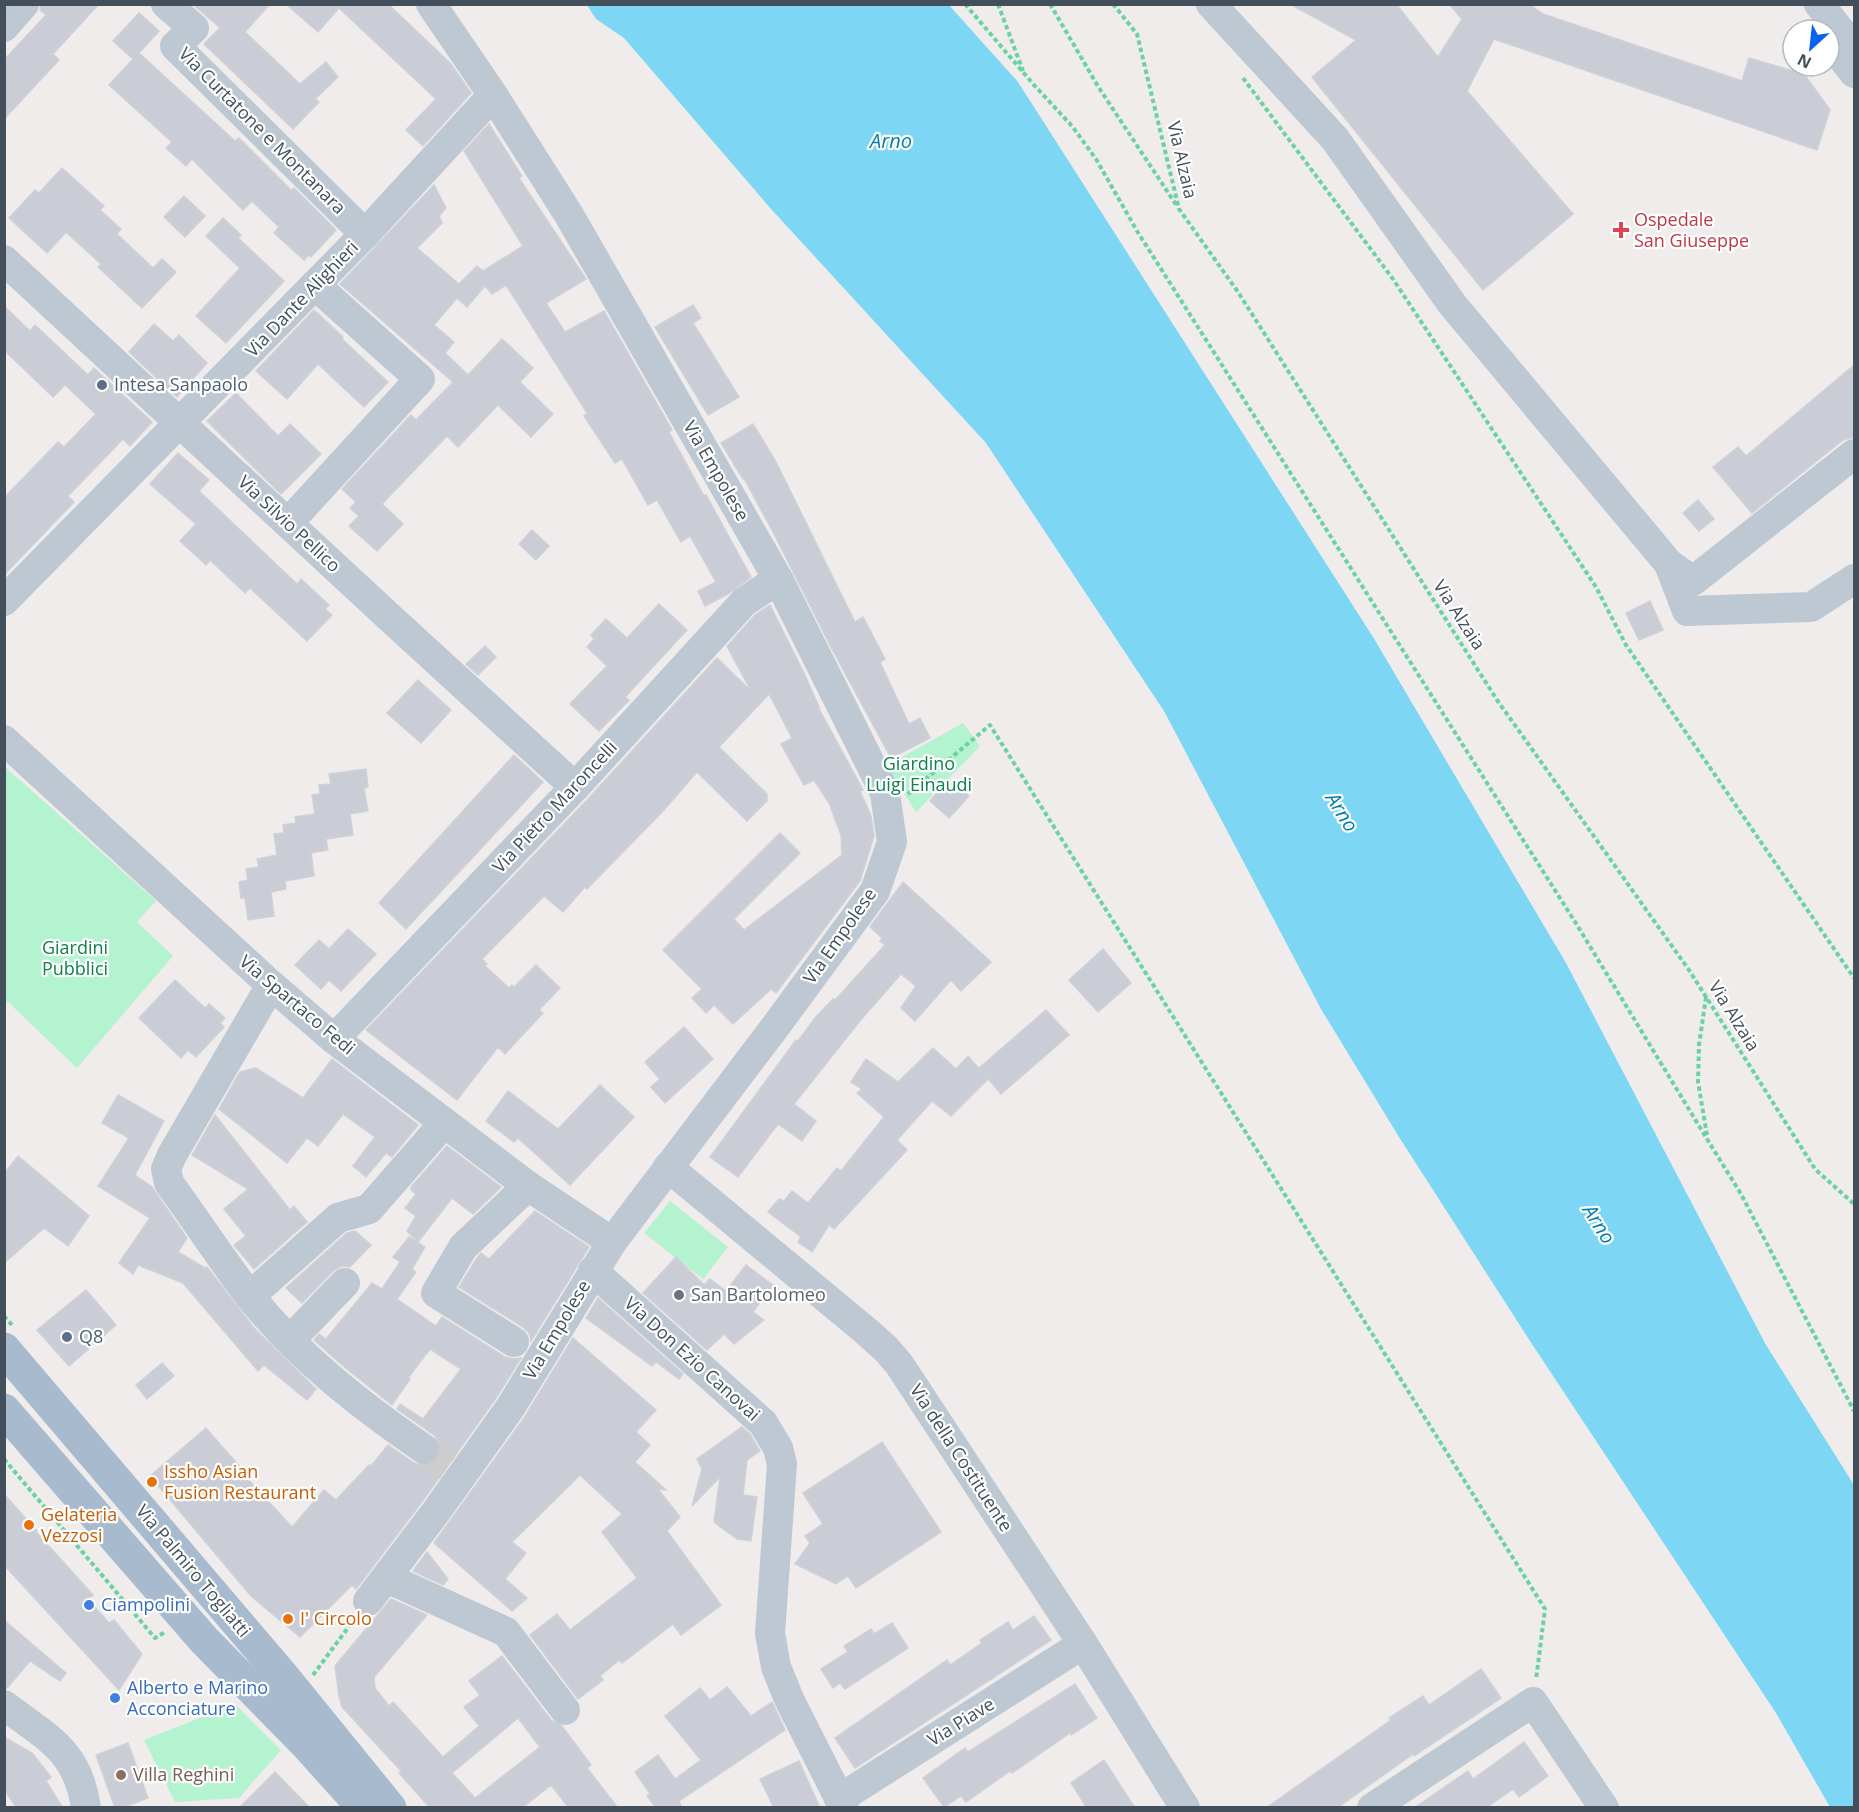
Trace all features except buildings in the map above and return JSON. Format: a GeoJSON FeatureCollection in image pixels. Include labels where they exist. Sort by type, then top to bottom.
{"type":"FeatureCollection","features":[{"type":"Feature","properties":{"kind":"main road","name":"Via Palmiro Togliatti"},"geometry":{"type":"LineString","coordinates":[[4,1349],[88,1448],[287,1705]]}},
{"type":"Feature","properties":{"kind":"main road","name":"Via Palmiro Togliatti"},"geometry":{"type":"LineString","coordinates":[[13,1420],[204,1640],[287,1705]]}},
{"type":"Feature","properties":{"kind":"main road"},"geometry":{"type":"LineString","coordinates":[[287,1705],[307,1745],[363,1808]]}},
{"type":"Feature","properties":{"kind":"main road"},"geometry":{"type":"LineString","coordinates":[[287,1705],[390,1808]]}},
{"type":"Feature","properties":{"kind":"street"},"geometry":{"type":"LineString","coordinates":[[4,27],[24,4]]}},
{"type":"Feature","properties":{"kind":"street","name":"Via Curtatone e Montanara"},"geometry":{"type":"LineString","coordinates":[[166,4],[194,28],[175,46],[365,234]]}},
{"type":"Feature","properties":{"kind":"street","name":"Via Empolese"},"geometry":{"type":"LineString","coordinates":[[377,1590],[458,1473],[510,1408],[530,1350],[593,1271],[612,1242],[875,891],[892,842],[885,792],[778,579],[569,215],[493,95],[431,4]]}},
{"type":"Feature","properties":{"kind":"street"},"geometry":{"type":"LineString","coordinates":[[1211,4],[1335,139],[1452,304],[1669,564],[1693,581],[1854,454]]}},
{"type":"Feature","properties":{"kind":"street"},"geometry":{"type":"LineString","coordinates":[[1799,4],[1810,18]]}},
{"type":"Feature","properties":{"kind":"street"},"geometry":{"type":"LineString","coordinates":[[1819,4],[1854,48]]}},
{"type":"Feature","properties":{"kind":"street"},"geometry":{"type":"LineString","coordinates":[[1841,56],[1854,73]]}},
{"type":"Feature","properties":{"kind":"street","name":"Via Dante Alighieri"},"geometry":{"type":"LineString","coordinates":[[4,601],[365,234],[493,95]]}},
{"type":"Feature","properties":{"kind":"street","name":"Via Silvio Pellico"},"geometry":{"type":"LineString","coordinates":[[4,260],[575,787]]}},
{"type":"Feature","properties":{"kind":"street"},"geometry":{"type":"LineString","coordinates":[[288,523],[420,379],[315,285]]}},
{"type":"Feature","properties":{"kind":"street"},"geometry":{"type":"LineString","coordinates":[[1669,564],[1687,611],[1811,607],[1854,579]]}},
{"type":"Feature","properties":{"kind":"street","name":"Via Pietro Maroncelli"},"geometry":{"type":"LineString","coordinates":[[334,1039],[575,787],[744,602],[778,579]]}},
{"type":"Feature","properties":{"kind":"street","name":"Via Spartaco Fedi"},"geometry":{"type":"LineString","coordinates":[[4,740],[271,985],[334,1039],[528,1186],[612,1242]]}},
{"type":"Feature","properties":{"kind":"street"},"geometry":{"type":"LineString","coordinates":[[271,985],[172,1155],[166,1170],[170,1183],[250,1296],[290,1340],[339,1386],[379,1418],[424,1449]]}},
{"type":"Feature","properties":{"kind":"street"},"geometry":{"type":"LineString","coordinates":[[250,1296],[338,1218],[369,1209],[444,1123]]}},
{"type":"Feature","properties":{"kind":"street","name":"Via della Costituente"},"geometry":{"type":"LineString","coordinates":[[668,1167],[886,1349],[915,1387],[1083,1644],[1185,1808]]}},
{"type":"Feature","properties":{"kind":"street"},"geometry":{"type":"LineString","coordinates":[[528,1186],[463,1247],[436,1293],[530,1350]]}},
{"type":"Feature","properties":{"kind":"street","name":"Via Don Ezio Canovai"},"geometry":{"type":"LineString","coordinates":[[593,1271],[763,1423],[778,1448],[782,1464],[770,1622],[776,1667],[789,1699],[841,1803]]}},
{"type":"Feature","properties":{"kind":"street"},"geometry":{"type":"LineString","coordinates":[[290,1340],[345,1283]]}},
{"type":"Feature","properties":{"kind":"street","name":"Via Palmiro Togliatti"},"geometry":{"type":"LineString","coordinates":[[13,1420],[32,1427],[70,1464],[88,1448]]}},
{"type":"Feature","properties":{"kind":"street"},"geometry":{"type":"LineString","coordinates":[[377,1590],[506,1632],[566,1710]]}},
{"type":"Feature","properties":{"kind":"street","name":"Via Piave"},"geometry":{"type":"LineString","coordinates":[[841,1803],[1083,1644]]}},
{"type":"Feature","properties":{"kind":"street"},"geometry":{"type":"LineString","coordinates":[[1372,1808],[1533,1702],[1604,1808]]}},
{"type":"Feature","properties":{"kind":"street"},"geometry":{"type":"LineString","coordinates":[[5,1707],[65,1752],[73,1763],[84,1788],[86,1808]]}},
{"type":"Feature","properties":{"kind":"path"},"geometry":{"type":"LineString","coordinates":[[965,4],[1024,75],[1072,126],[1096,159],[1137,231],[1558,894],[1741,1194],[1854,1411]]}},
{"type":"Feature","properties":{"kind":"path"},"geometry":{"type":"LineString","coordinates":[[998,4],[1024,75]]}},
{"type":"Feature","properties":{"kind":"path"},"geometry":{"type":"LineString","coordinates":[[1050,4],[1099,88],[1179,209]]}},
{"type":"Feature","properties":{"kind":"path","name":"Via Alzaia"},"geometry":{"type":"LineString","coordinates":[[1113,4],[1137,34],[1179,209],[1238,292],[1497,700],[1689,970],[1815,1169],[1854,1204]]}},
{"type":"Feature","properties":{"kind":"path"},"geometry":{"type":"LineString","coordinates":[[1242,78],[1393,279],[1596,587],[1626,645],[1854,978]]}},
{"type":"Feature","properties":{"kind":"path"},"geometry":{"type":"LineString","coordinates":[[888,812],[990,725],[1545,1609],[1533,1702]]}},
{"type":"Feature","properties":{"kind":"path"},"geometry":{"type":"LineString","coordinates":[[1706,996],[1698,1045],[1698,1082],[1707,1139]]}},
{"type":"Feature","properties":{"kind":"path"},"geometry":{"type":"LineString","coordinates":[[287,1705],[377,1590]]}},
{"type":"Feature","properties":{"kind":"green space","name":"Giardino Luigi Einaudi"},"geometry":{"type":"Polygon","coordinates":[[[963,723],[980,746],[916,812],[886,766],[963,723]]]}},
{"type":"Feature","properties":{"kind":"green space","name":"Giardini Pubblici"},"geometry":{"type":"Polygon","coordinates":[[[5,767],[156,901],[137,922],[173,956],[77,1068],[5,999],[5,767]]]}},
{"type":"Feature","properties":{"kind":"green space"},"geometry":{"type":"Polygon","coordinates":[[[670,1201],[728,1247],[703,1279],[644,1233],[670,1201]]]}},
{"type":"Feature","properties":{"kind":"green space"},"geometry":{"type":"Polygon","coordinates":[[[235,1704],[281,1750],[239,1798],[175,1802],[144,1740],[235,1704]]]}},
{"type":"Feature","properties":{"kind":"water","name":"Arno"},"geometry":{"type":"Polygon","coordinates":[[[587,5],[949,5],[1018,82],[1373,637],[1566,963],[1766,1345],[1854,1485],[1854,1807],[1830,1807],[1776,1713],[1530,1341],[1399,1137],[1321,1009],[1164,711],[986,443],[772,210],[624,38],[596,19],[587,5]]]}},
{"type":"Feature","properties":{"kind":"tunnel"},"geometry":{"type":"LineString","coordinates":[[424,1449],[454,1470]]}},
{"type":"Feature","properties":{"kind":"place","name":"Ospedale San Giuseppe"},"geometry":{"type":"Point","coordinates":[1621,230]}},
{"type":"Feature","properties":{"kind":"place","name":"Intesa Sanpaolo"},"geometry":{"type":"Point","coordinates":[102,385]}},
{"type":"Feature","properties":{"kind":"place","name":"San Bartolomeo"},"geometry":{"type":"Point","coordinates":[679,1295]}},
{"type":"Feature","properties":{"kind":"place","name":"Q8"},"geometry":{"type":"Point","coordinates":[67,1337]}},
{"type":"Feature","properties":{"kind":"place","name":"Issho Asian Fusion Restaurant"},"geometry":{"type":"Point","coordinates":[152,1482]}},
{"type":"Feature","properties":{"kind":"place","name":"Gelateria Vezzosi"},"geometry":{"type":"Point","coordinates":[29,1525]}},
{"type":"Feature","properties":{"kind":"place","name":"Ciampolini"},"geometry":{"type":"Point","coordinates":[89,1605]}},
{"type":"Feature","properties":{"kind":"place","name":"I' Circolo"},"geometry":{"type":"Point","coordinates":[288,1619]}},
{"type":"Feature","properties":{"kind":"place","name":"Alberto e Marino Acconciature"},"geometry":{"type":"Point","coordinates":[115,1698]}},
{"type":"Feature","properties":{"kind":"place","name":"Villa Reghini"},"geometry":{"type":"Point","coordinates":[121,1775]}}]}
